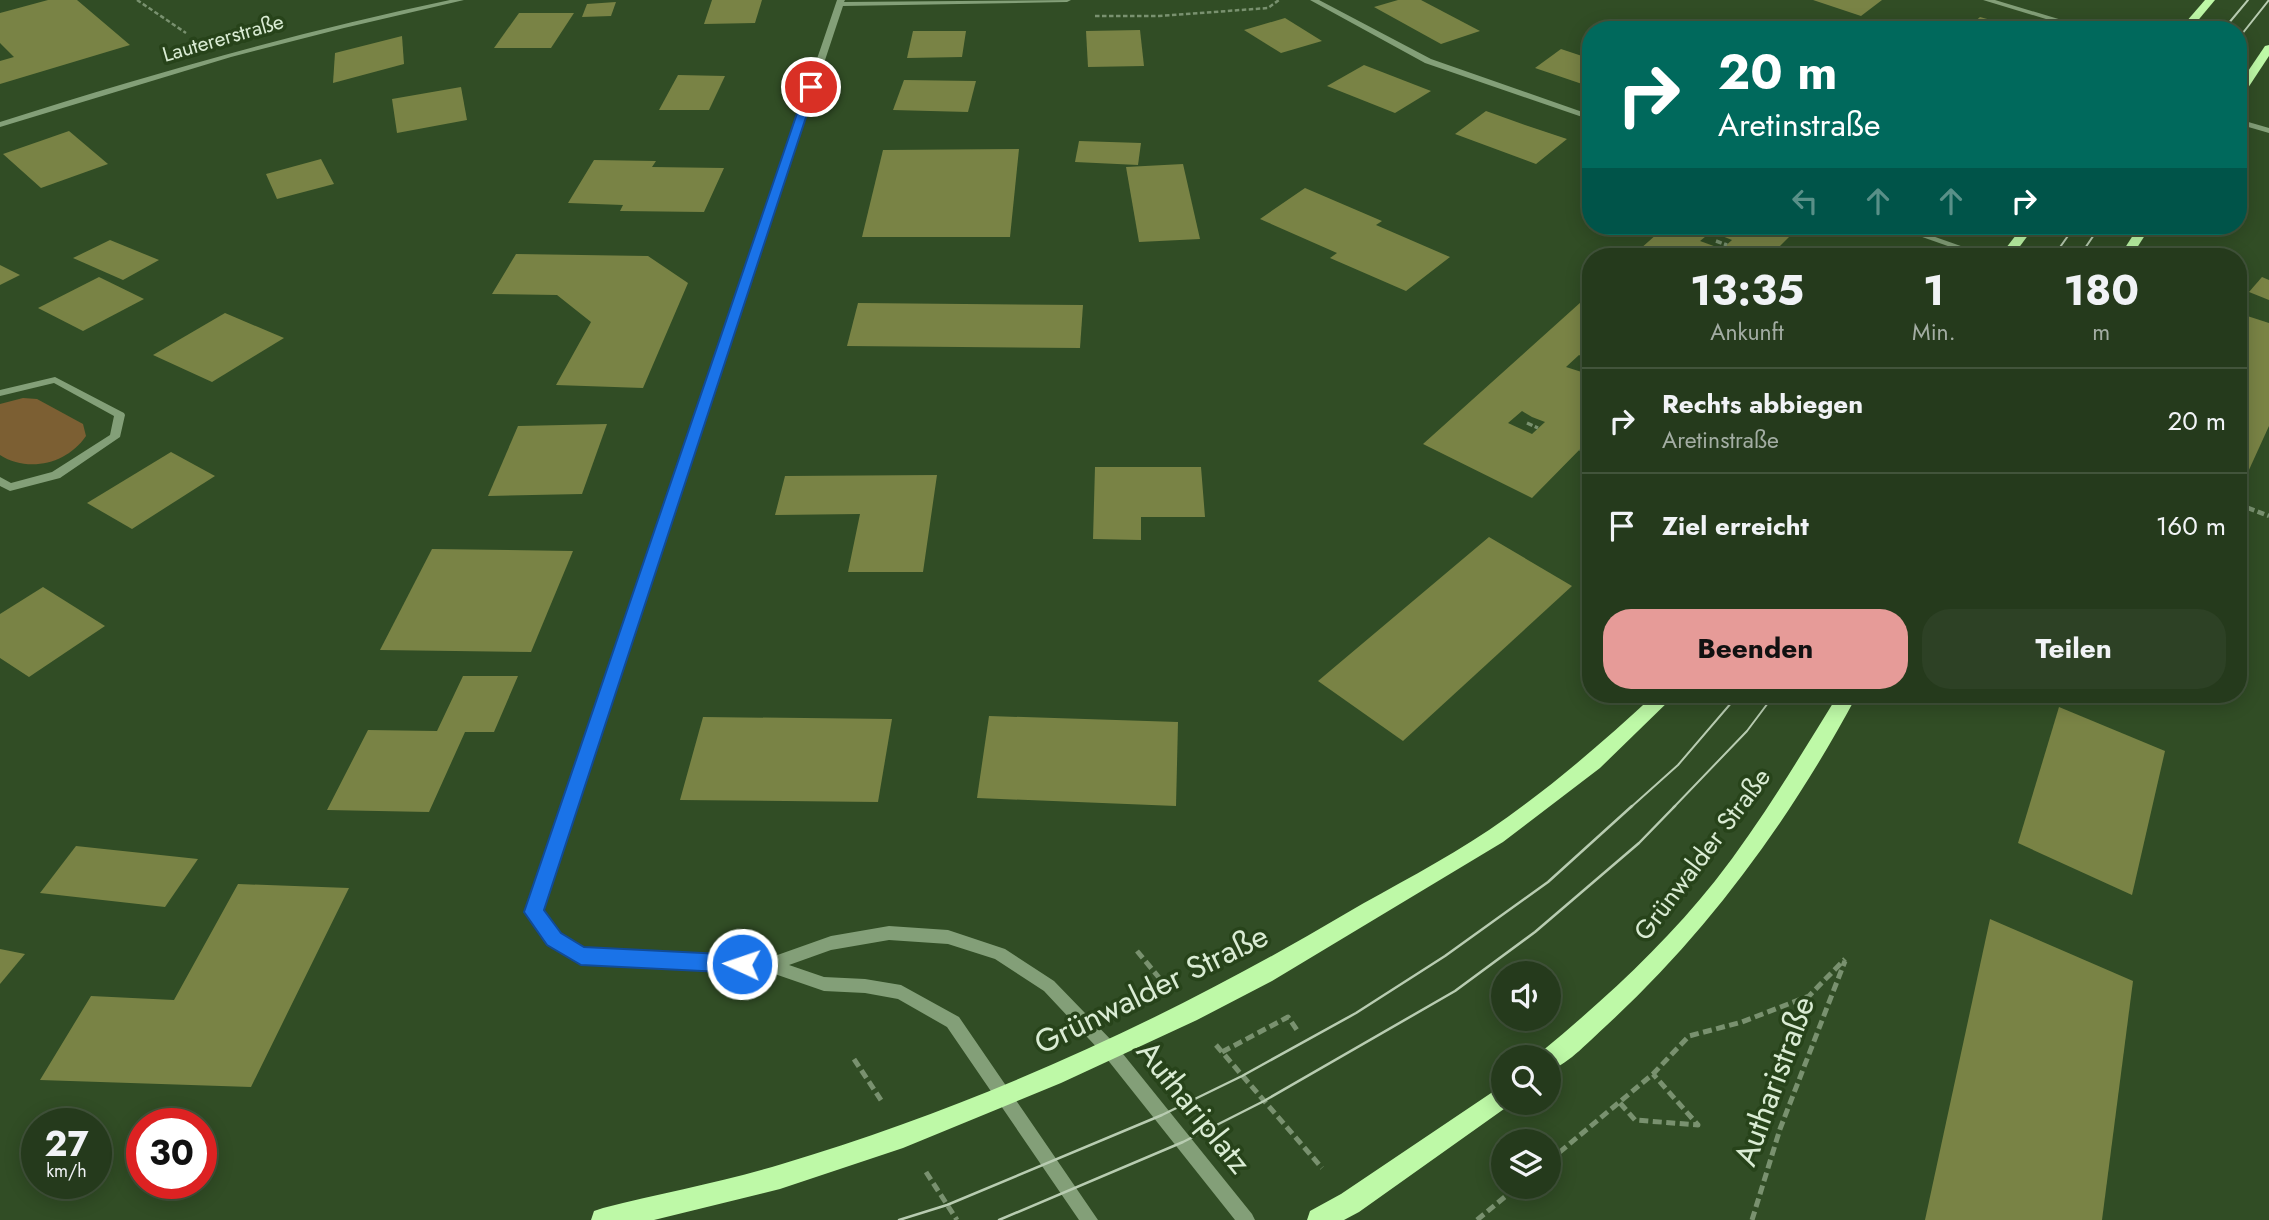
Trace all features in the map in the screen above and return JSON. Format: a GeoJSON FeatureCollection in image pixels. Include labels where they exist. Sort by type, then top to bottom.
{"type":"FeatureCollection","features":[{"type":"Feature","properties":{"kind":"main road"},"geometry":{"type":"LineString","coordinates":[[2192,21],[2210,0]]}},
{"type":"Feature","properties":{"kind":"main road"},"geometry":{"type":"LineString","coordinates":[[2247,81],[2269,48]]}},
{"type":"Feature","properties":{"kind":"main road","name":"Grünwalder Straße"},"geometry":{"type":"LineString","coordinates":[[603,1220],[780,1177],[903,1136],[1189,1013],[1265,974],[1496,836],[1593,762],[1657,703]]}},
{"type":"Feature","properties":{"kind":"main road","name":"Grünwalder Straße"},"geometry":{"type":"LineString","coordinates":[[1561,1050],[1654,965],[1704,910],[1785,798],[1843,703]]}},
{"type":"Feature","properties":{"kind":"main road"},"geometry":{"type":"LineString","coordinates":[[1319,1220],[1350,1203],[1491,1104]]}},
{"type":"Feature","properties":{"kind":"street","name":"Lautererstraße"},"geometry":{"type":"LineString","coordinates":[[0,125],[220,56],[314,31],[460,0]]}},
{"type":"Feature","properties":{"kind":"street"},"geometry":{"type":"LineString","coordinates":[[1067,0],[840,2],[534,912],[554,939],[581,956],[769,965],[824,984],[865,986],[901,992],[953,1023],[1089,1220]]}},
{"type":"Feature","properties":{"kind":"street"},"geometry":{"type":"LineString","coordinates":[[1314,0],[1428,61],[1582,115]]}},
{"type":"Feature","properties":{"kind":"street"},"geometry":{"type":"LineString","coordinates":[[1987,0],[2060,21]]}},
{"type":"Feature","properties":{"kind":"street"},"geometry":{"type":"LineString","coordinates":[[2247,124],[2269,131]]}},
{"type":"Feature","properties":{"kind":"street"},"geometry":{"type":"LineString","coordinates":[[1922,235],[1961,248]]}},
{"type":"Feature","properties":{"kind":"street"},"geometry":{"type":"LineString","coordinates":[[0,393],[55,380],[120,415],[116,437],[57,475],[10,487],[0,481]]}},
{"type":"Feature","properties":{"kind":"street","name":"Authariplatz"},"geometry":{"type":"LineString","coordinates":[[769,965],[831,943],[889,933],[948,937],[1000,954],[1049,986],[1109,1049],[1247,1220]]}},
{"type":"Feature","properties":{"kind":"path"},"geometry":{"type":"LineString","coordinates":[[137,0],[220,56]]}},
{"type":"Feature","properties":{"kind":"path"},"geometry":{"type":"LineString","coordinates":[[1716,241],[1727,244]]}},
{"type":"Feature","properties":{"kind":"path"},"geometry":{"type":"LineString","coordinates":[[1527,424],[1538,428]]}},
{"type":"Feature","properties":{"kind":"path"},"geometry":{"type":"LineString","coordinates":[[2247,507],[2269,516]]}},
{"type":"Feature","properties":{"kind":"path"},"geometry":{"type":"LineString","coordinates":[[1137,951],[1350,1203]]}},
{"type":"Feature","properties":{"kind":"path","name":"Autharistraße"},"geometry":{"type":"LineString","coordinates":[[1620,1103],[1635,1120],[1698,1125],[1653,1074],[1689,1036],[1742,1022],[1809,996],[1845,959],[1780,1129],[1752,1220]]}},
{"type":"Feature","properties":{"kind":"path"},"geometry":{"type":"LineString","coordinates":[[1222,1052],[1288,1017],[1297,1030]]}},
{"type":"Feature","properties":{"kind":"path"},"geometry":{"type":"LineString","coordinates":[[1561,1151],[1653,1074]]}},
{"type":"Feature","properties":{"kind":"path"},"geometry":{"type":"LineString","coordinates":[[1478,1220],[1503,1199]]}},
{"type":"Feature","properties":{"kind":"shaded area"},"geometry":{"type":"Polygon","coordinates":[[[23,398],[37,399],[83,424],[86,436],[68,453],[46,463],[23,464],[0,455],[0,404],[23,398]]]}},
{"type":"Feature","properties":{"kind":"building"},"geometry":{"type":"Polygon","coordinates":[[[48,0],[77,0],[130,45],[0,84],[0,61],[14,57],[0,43],[0,13],[48,0]]]}},
{"type":"Feature","properties":{"kind":"building"},"geometry":{"type":"Polygon","coordinates":[[[712,0],[762,0],[755,23],[704,24],[712,0]]]}},
{"type":"Feature","properties":{"kind":"building"},"geometry":{"type":"Polygon","coordinates":[[[1398,0],[1421,0],[1480,31],[1441,44],[1374,7],[1398,0]]]}},
{"type":"Feature","properties":{"kind":"building"},"geometry":{"type":"Polygon","coordinates":[[[1813,0],[1882,0],[1861,16],[1813,0]]]}},
{"type":"Feature","properties":{"kind":"building"},"geometry":{"type":"Polygon","coordinates":[[[616,2],[611,16],[582,17],[587,4],[616,2]]]}},
{"type":"Feature","properties":{"kind":"building"},"geometry":{"type":"Polygon","coordinates":[[[519,13],[574,13],[551,48],[494,48],[519,13]]]}},
{"type":"Feature","properties":{"kind":"building"},"geometry":{"type":"Polygon","coordinates":[[[1980,17],[1994,21],[1975,21],[1980,17]]]}},
{"type":"Feature","properties":{"kind":"building"},"geometry":{"type":"Polygon","coordinates":[[[1285,18],[1322,41],[1281,53],[1244,30],[1285,18]]]}},
{"type":"Feature","properties":{"kind":"building"},"geometry":{"type":"Polygon","coordinates":[[[1140,30],[1144,66],[1088,67],[1086,31],[1140,30]]]}},
{"type":"Feature","properties":{"kind":"building"},"geometry":{"type":"Polygon","coordinates":[[[913,31],[966,31],[962,57],[907,58],[913,31]]]}},
{"type":"Feature","properties":{"kind":"building"},"geometry":{"type":"Polygon","coordinates":[[[402,36],[404,64],[333,83],[335,53],[402,36]]]}},
{"type":"Feature","properties":{"kind":"building"},"geometry":{"type":"Polygon","coordinates":[[[1561,49],[1582,56],[1582,84],[1535,68],[1561,49]]]}},
{"type":"Feature","properties":{"kind":"building"},"geometry":{"type":"Polygon","coordinates":[[[1364,65],[1431,91],[1395,113],[1327,86],[1364,65]]]}},
{"type":"Feature","properties":{"kind":"building"},"geometry":{"type":"Polygon","coordinates":[[[678,75],[725,76],[709,110],[659,110],[678,75]]]}},
{"type":"Feature","properties":{"kind":"building"},"geometry":{"type":"Polygon","coordinates":[[[904,80],[976,81],[968,112],[893,110],[904,80]]]}},
{"type":"Feature","properties":{"kind":"building"},"geometry":{"type":"Polygon","coordinates":[[[461,87],[467,120],[397,133],[392,99],[461,87]]]}},
{"type":"Feature","properties":{"kind":"building"},"geometry":{"type":"Polygon","coordinates":[[[1486,111],[1567,139],[1536,164],[1455,134],[1486,111]]]}},
{"type":"Feature","properties":{"kind":"building"},"geometry":{"type":"Polygon","coordinates":[[[69,131],[108,164],[41,188],[3,154],[69,131]]]}},
{"type":"Feature","properties":{"kind":"building"},"geometry":{"type":"Polygon","coordinates":[[[1079,141],[1141,143],[1138,165],[1075,162],[1079,141]]]}},
{"type":"Feature","properties":{"kind":"building"},"geometry":{"type":"Polygon","coordinates":[[[1019,149],[1010,237],[862,237],[883,150],[1019,149]]]}},
{"type":"Feature","properties":{"kind":"building"},"geometry":{"type":"Polygon","coordinates":[[[321,159],[334,184],[277,199],[266,174],[321,159]]]}},
{"type":"Feature","properties":{"kind":"building"},"geometry":{"type":"Polygon","coordinates":[[[594,160],[656,161],[652,167],[724,168],[704,212],[620,211],[623,205],[568,203],[594,160]]]}},
{"type":"Feature","properties":{"kind":"building"},"geometry":{"type":"Polygon","coordinates":[[[1183,164],[1200,239],[1139,242],[1126,167],[1183,164]]]}},
{"type":"Feature","properties":{"kind":"building"},"geometry":{"type":"Polygon","coordinates":[[[1305,188],[1382,221],[1376,225],[1450,257],[1406,291],[1330,258],[1337,253],[1260,219],[1305,188]]]}},
{"type":"Feature","properties":{"kind":"building"},"geometry":{"type":"Polygon","coordinates":[[[1656,235],[1707,235],[1700,241],[1719,248],[1641,248],[1656,235]]]}},
{"type":"Feature","properties":{"kind":"building"},"geometry":{"type":"Polygon","coordinates":[[[1719,235],[1791,235],[1778,248],[1723,248],[1732,240],[1719,235]]]}},
{"type":"Feature","properties":{"kind":"building"},"geometry":{"type":"Polygon","coordinates":[[[110,240],[159,260],[123,280],[73,258],[110,240]]]}},
{"type":"Feature","properties":{"kind":"building"},"geometry":{"type":"Polygon","coordinates":[[[516,254],[648,256],[688,283],[643,388],[556,385],[591,322],[557,295],[492,294],[516,254]]]}},
{"type":"Feature","properties":{"kind":"building"},"geometry":{"type":"Polygon","coordinates":[[[0,265],[20,275],[0,285],[0,265]]]}},
{"type":"Feature","properties":{"kind":"building"},"geometry":{"type":"Polygon","coordinates":[[[99,277],[144,299],[83,331],[38,308],[99,277]]]}},
{"type":"Feature","properties":{"kind":"building"},"geometry":{"type":"Polygon","coordinates":[[[2262,277],[2269,280],[2269,300],[2249,292],[2262,277]]]}},
{"type":"Feature","properties":{"kind":"building"},"geometry":{"type":"Polygon","coordinates":[[[1582,301],[1582,356],[1579,355],[1566,367],[1582,372],[1582,447],[1532,498],[1423,444],[1582,301]],[[1522,411],[1508,423],[1532,434],[1545,422],[1522,411]]]}},
{"type":"Feature","properties":{"kind":"building"},"geometry":{"type":"Polygon","coordinates":[[[858,303],[1083,305],[1080,348],[847,346],[858,303]]]}},
{"type":"Feature","properties":{"kind":"building"},"geometry":{"type":"Polygon","coordinates":[[[225,313],[284,338],[212,382],[153,355],[225,313]]]}},
{"type":"Feature","properties":{"kind":"building"},"geometry":{"type":"Polygon","coordinates":[[[2247,316],[2269,323],[2269,426],[2248,472],[2247,316]]]}},
{"type":"Feature","properties":{"kind":"building"},"geometry":{"type":"Polygon","coordinates":[[[607,424],[582,494],[488,496],[518,426],[607,424]]]}},
{"type":"Feature","properties":{"kind":"building"},"geometry":{"type":"Polygon","coordinates":[[[171,452],[215,476],[132,529],[87,503],[171,452]]]}},
{"type":"Feature","properties":{"kind":"building"},"geometry":{"type":"Polygon","coordinates":[[[1095,467],[1201,467],[1205,517],[1141,517],[1141,540],[1093,539],[1095,467]]]}},
{"type":"Feature","properties":{"kind":"building"},"geometry":{"type":"Polygon","coordinates":[[[937,475],[923,572],[848,572],[860,514],[775,515],[785,476],[937,475]]]}},
{"type":"Feature","properties":{"kind":"building"},"geometry":{"type":"Polygon","coordinates":[[[1489,537],[1572,586],[1403,741],[1318,681],[1489,537]]]}},
{"type":"Feature","properties":{"kind":"building"},"geometry":{"type":"Polygon","coordinates":[[[432,549],[573,551],[531,652],[380,650],[432,549]]]}},
{"type":"Feature","properties":{"kind":"building"},"geometry":{"type":"Polygon","coordinates":[[[43,587],[105,626],[29,677],[0,658],[0,614],[43,587]]]}},
{"type":"Feature","properties":{"kind":"building"},"geometry":{"type":"Polygon","coordinates":[[[463,676],[518,676],[494,732],[465,732],[429,812],[327,810],[368,730],[437,731],[463,676]]]}},
{"type":"Feature","properties":{"kind":"building"},"geometry":{"type":"Polygon","coordinates":[[[2059,707],[2165,751],[2132,895],[2018,843],[2059,707]]]}},
{"type":"Feature","properties":{"kind":"building"},"geometry":{"type":"Polygon","coordinates":[[[989,716],[1178,722],[1176,806],[977,798],[989,716]]]}},
{"type":"Feature","properties":{"kind":"building"},"geometry":{"type":"Polygon","coordinates":[[[703,717],[892,719],[878,802],[680,800],[703,717]]]}},
{"type":"Feature","properties":{"kind":"building"},"geometry":{"type":"Polygon","coordinates":[[[76,846],[198,859],[165,907],[40,893],[76,846]]]}},
{"type":"Feature","properties":{"kind":"building"},"geometry":{"type":"Polygon","coordinates":[[[238,884],[349,888],[251,1087],[40,1080],[91,996],[174,1000],[238,884]]]}},
{"type":"Feature","properties":{"kind":"building"},"geometry":{"type":"Polygon","coordinates":[[[1990,919],[2133,981],[2102,1220],[1925,1220],[1990,919]]]}},
{"type":"Feature","properties":{"kind":"building"},"geometry":{"type":"Polygon","coordinates":[[[0,949],[25,954],[0,984],[0,949]]]}},
{"type":"Feature","properties":{"kind":"tram line"},"geometry":{"type":"LineString","coordinates":[[2230,21],[2248,0]]}},
{"type":"Feature","properties":{"kind":"tram line"},"geometry":{"type":"LineString","coordinates":[[2247,28],[2269,0]]}},
{"type":"Feature","properties":{"kind":"tram line"},"geometry":{"type":"LineString","coordinates":[[2059,248],[2069,235]]}},
{"type":"Feature","properties":{"kind":"tram line"},"geometry":{"type":"LineString","coordinates":[[2085,248],[2094,235]]}},
{"type":"Feature","properties":{"kind":"tram line"},"geometry":{"type":"LineString","coordinates":[[1630,808],[1678,765],[1731,703]]}},
{"type":"Feature","properties":{"kind":"tram line"},"geometry":{"type":"LineString","coordinates":[[1673,808],[1747,731],[1768,703]]}},
{"type":"Feature","properties":{"kind":"tram line"},"geometry":{"type":"LineString","coordinates":[[899,1220],[947,1205],[1162,1115],[1242,1076],[1356,1013],[1445,956],[1548,882],[1632,806]]}},
{"type":"Feature","properties":{"kind":"tram line"},"geometry":{"type":"LineString","coordinates":[[999,1220],[1183,1142],[1264,1101],[1455,991],[1535,932],[1639,843],[1675,806]]}},
{"type":"Feature","properties":{"kind":"route"},"geometry":{"type":"LineString","coordinates":[[742,964],[581,956],[554,939],[534,912],[811,87]]}}]}
